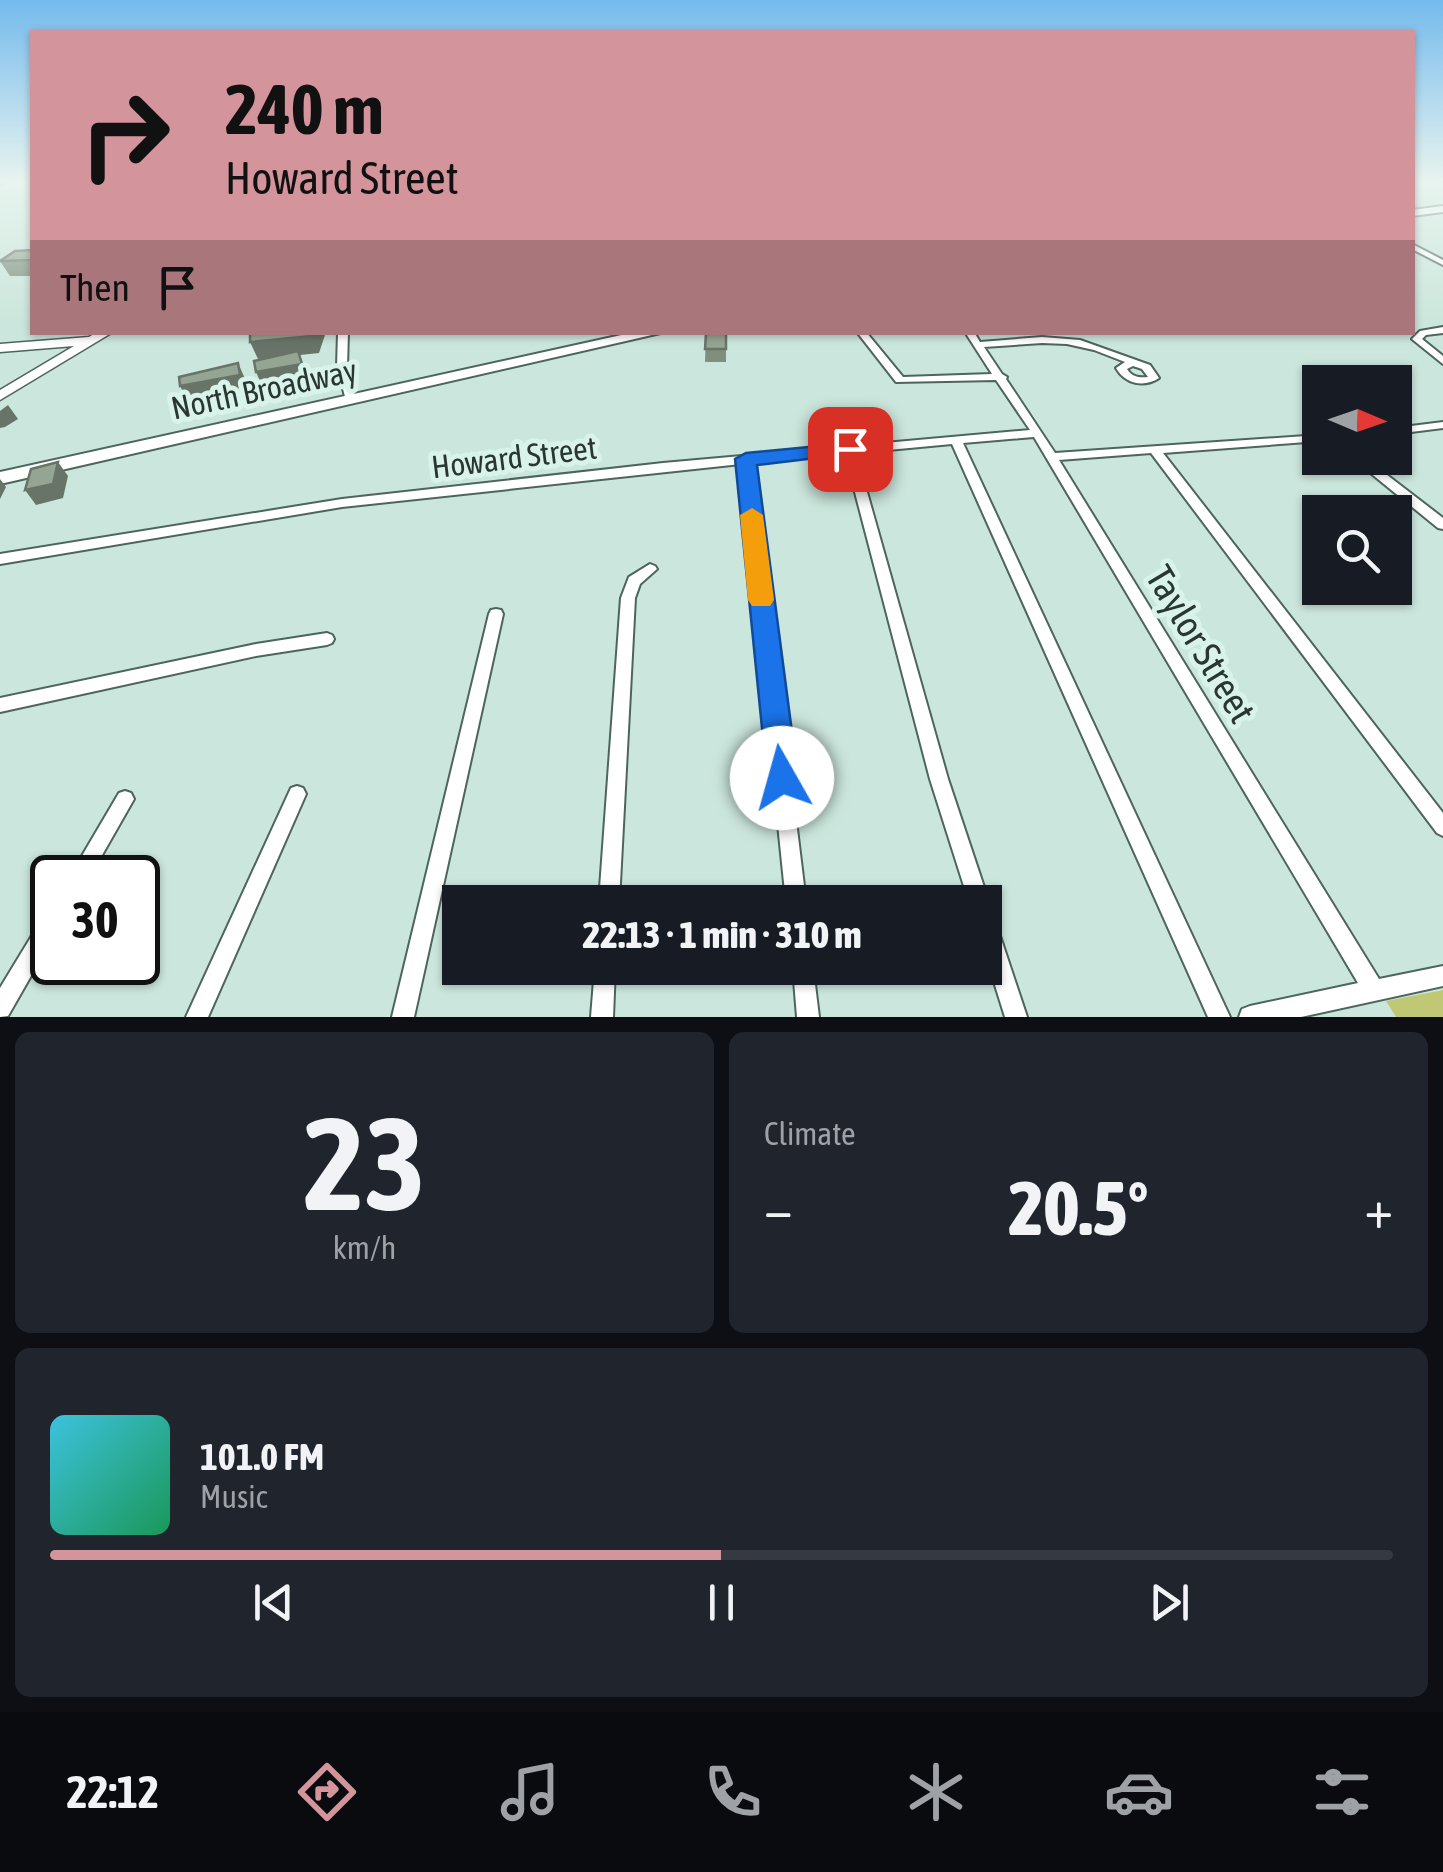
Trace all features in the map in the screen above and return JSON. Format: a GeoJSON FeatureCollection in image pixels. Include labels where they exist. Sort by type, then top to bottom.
{"type":"FeatureCollection","features":[{"type":"Feature","properties":{"kind":"main road","name":"North Broadway"},"geometry":{"type":"LineString","coordinates":[[0,478],[644,335]]}},
{"type":"Feature","properties":{"kind":"main road"},"geometry":{"type":"LineString","coordinates":[[0,348],[100,336]]}},
{"type":"Feature","properties":{"kind":"main road"},"geometry":{"type":"LineString","coordinates":[[2,395],[100,336]]}},
{"type":"Feature","properties":{"kind":"street"},"geometry":{"type":"LineString","coordinates":[[1415,248],[1438,259]]}},
{"type":"Feature","properties":{"kind":"street"},"geometry":{"type":"LineString","coordinates":[[1443,330],[1423,333],[1417,338],[1443,361]]}},
{"type":"Feature","properties":{"kind":"street"},"geometry":{"type":"LineString","coordinates":[[343,335],[341,358],[351,400]]}},
{"type":"Feature","properties":{"kind":"street"},"geometry":{"type":"LineString","coordinates":[[863,335],[900,380],[1002,377]]}},
{"type":"Feature","properties":{"kind":"street"},"geometry":{"type":"LineString","coordinates":[[974,339],[1066,341],[1103,350],[1129,364]]}},
{"type":"Feature","properties":{"kind":"street","name":"Taylor Street"},"geometry":{"type":"LineString","coordinates":[[974,339],[1037,433],[1374,990]]}},
{"type":"Feature","properties":{"kind":"street"},"geometry":{"type":"LineString","coordinates":[[1412,430],[1443,425]]}},
{"type":"Feature","properties":{"kind":"street"},"geometry":{"type":"LineString","coordinates":[[1429,428],[1443,438]]}},
{"type":"Feature","properties":{"kind":"street","name":"Howard Street"},"geometry":{"type":"LineString","coordinates":[[0,560],[329,504],[746,459],[1037,433]]}},
{"type":"Feature","properties":{"kind":"street"},"geometry":{"type":"LineString","coordinates":[[955,439],[1219,1017]]}},
{"type":"Feature","properties":{"kind":"street"},"geometry":{"type":"LineString","coordinates":[[1051,456],[1302,439]]}},
{"type":"Feature","properties":{"kind":"street"},"geometry":{"type":"LineString","coordinates":[[850,449],[939,779],[973,885]]}},
{"type":"Feature","properties":{"kind":"street"},"geometry":{"type":"LineString","coordinates":[[1154,449],[1443,827]]}},
{"type":"Feature","properties":{"kind":"street"},"geometry":{"type":"LineString","coordinates":[[746,459],[794,885]]}},
{"type":"Feature","properties":{"kind":"street"},"geometry":{"type":"LineString","coordinates":[[1380,475],[1443,525]]}},
{"type":"Feature","properties":{"kind":"street"},"geometry":{"type":"LineString","coordinates":[[610,885],[628,598],[634,580],[650,568]]}},
{"type":"Feature","properties":{"kind":"street"},"geometry":{"type":"LineString","coordinates":[[403,1017],[496,614]]}},
{"type":"Feature","properties":{"kind":"street"},"geometry":{"type":"LineString","coordinates":[[0,705],[256,650],[328,639]]}},
{"type":"Feature","properties":{"kind":"street"},"geometry":{"type":"LineString","coordinates":[[197,1017],[298,794]]}},
{"type":"Feature","properties":{"kind":"street"},"geometry":{"type":"LineString","coordinates":[[92,855],[125,799]]}},
{"type":"Feature","properties":{"kind":"street"},"geometry":{"type":"LineString","coordinates":[[0,1008],[30,958]]}},
{"type":"Feature","properties":{"kind":"street"},"geometry":{"type":"LineString","coordinates":[[1002,973],[1016,1017]]}},
{"type":"Feature","properties":{"kind":"street"},"geometry":{"type":"LineString","coordinates":[[1250,1017],[1443,976]]}},
{"type":"Feature","properties":{"kind":"street"},"geometry":{"type":"LineString","coordinates":[[602,1017],[605,985]]}},
{"type":"Feature","properties":{"kind":"street"},"geometry":{"type":"LineString","coordinates":[[805,985],[808,1017]]}},
{"type":"Feature","properties":{"kind":"green space"},"geometry":{"type":"Polygon","coordinates":[[[1443,990],[1443,1017],[1396,1017],[1386,1001],[1443,990]]]}},
{"type":"Feature","properties":{"kind":"building"},"geometry":{"type":"Polygon","coordinates":[[[30,250],[30,260],[0,261],[15,251],[30,250]]]}},
{"type":"Feature","properties":{"kind":"building"},"geometry":{"type":"Polygon","coordinates":[[[250,335],[312,335],[312,336],[250,342],[250,335]]]}},
{"type":"Feature","properties":{"kind":"building"},"geometry":{"type":"Polygon","coordinates":[[[706,335],[726,335],[726,349],[705,349],[706,335]]]}},
{"type":"Feature","properties":{"kind":"building"},"geometry":{"type":"Polygon","coordinates":[[[298,351],[302,364],[256,372],[254,361],[298,351]]]}},
{"type":"Feature","properties":{"kind":"building"},"geometry":{"type":"Polygon","coordinates":[[[238,363],[240,375],[180,386],[179,377],[238,363]]]}},
{"type":"Feature","properties":{"kind":"building"},"geometry":{"type":"Polygon","coordinates":[[[58,462],[53,484],[25,490],[31,469],[58,462]]]}},
{"type":"Feature","properties":{"kind":"slow traffic"},"geometry":{"type":"LineString","coordinates":[[752,515],[761,600]]}},
{"type":"Feature","properties":{"kind":"route"},"geometry":{"type":"LineString","coordinates":[[782,778],[746,459],[850,449]]}}]}
